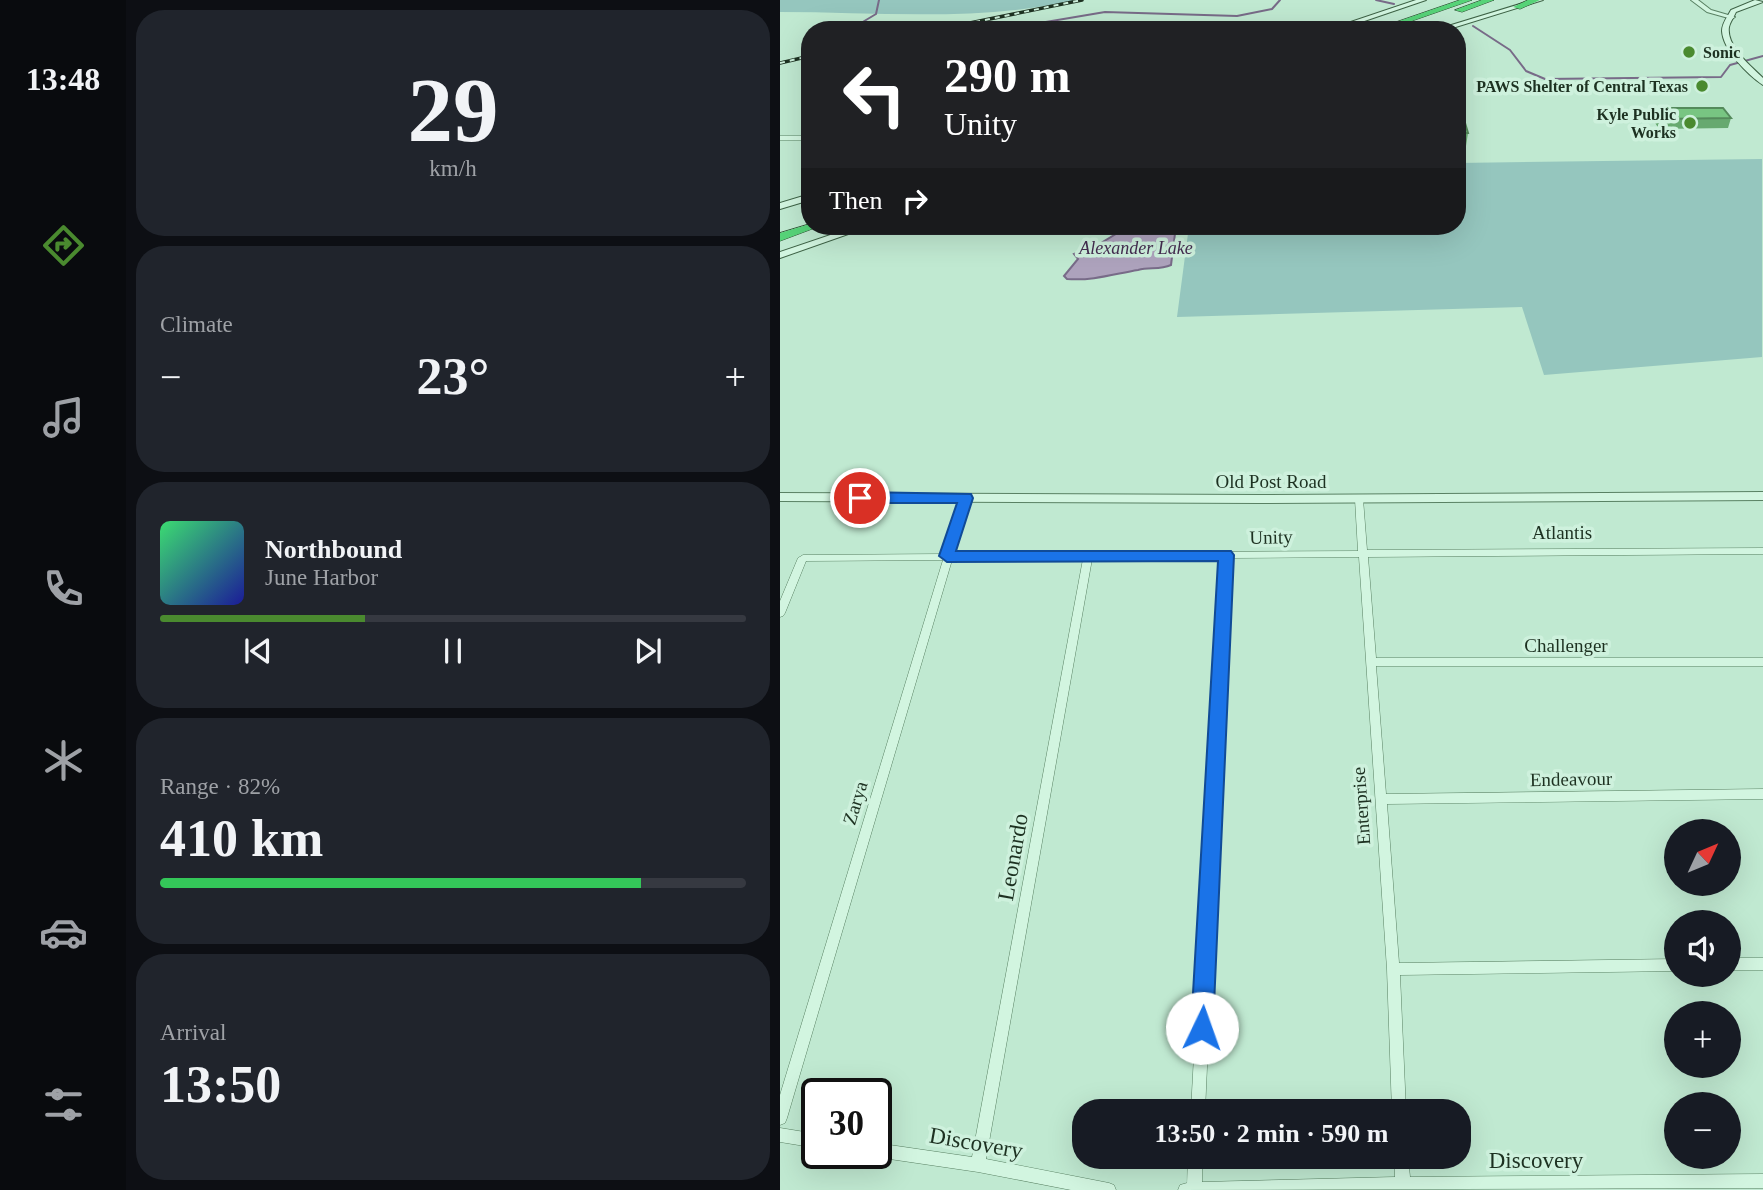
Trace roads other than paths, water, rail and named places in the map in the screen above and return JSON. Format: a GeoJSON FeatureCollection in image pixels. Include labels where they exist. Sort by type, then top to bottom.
{"type":"FeatureCollection","features":[{"type":"Feature","properties":{"kind":"highway"},"geometry":{"type":"LineString","coordinates":[[1404,21],[1468,0]]}},
{"type":"Feature","properties":{"kind":"highway"},"geometry":{"type":"LineString","coordinates":[[1426,21],[1490,0]]}},
{"type":"Feature","properties":{"kind":"highway"},"geometry":{"type":"LineString","coordinates":[[1517,7],[1538,0]]}},
{"type":"Feature","properties":{"kind":"highway"},"geometry":{"type":"LineString","coordinates":[[780,227],[801,220]]}},
{"type":"Feature","properties":{"kind":"highway"},"geometry":{"type":"LineString","coordinates":[[780,237],[801,230]]}},
{"type":"Feature","properties":{"kind":"main road"},"geometry":{"type":"LineString","coordinates":[[1358,21],[1423,0]]}},
{"type":"Feature","properties":{"kind":"main road"},"geometry":{"type":"LineString","coordinates":[[1761,0],[1733,11],[1725,27],[1726,37],[1762,83]]}},
{"type":"Feature","properties":{"kind":"main road"},"geometry":{"type":"LineString","coordinates":[[1732,17],[1762,6]]}},
{"type":"Feature","properties":{"kind":"main road"},"geometry":{"type":"LineString","coordinates":[[1466,22],[1517,7]]}},
{"type":"Feature","properties":{"kind":"main road"},"geometry":{"type":"LineString","coordinates":[[780,206],[801,200]]}},
{"type":"Feature","properties":{"kind":"main road"},"geometry":{"type":"LineString","coordinates":[[780,255],[839,235]]}},
{"type":"Feature","properties":{"kind":"street"},"geometry":{"type":"LineString","coordinates":[[1694,0],[1709,11],[1732,17]]}},
{"type":"Feature","properties":{"kind":"street"},"geometry":{"type":"LineString","coordinates":[[780,138],[801,138]]}},
{"type":"Feature","properties":{"kind":"street","name":"Old Post Road"},"geometry":{"type":"LineString","coordinates":[[780,497],[1359,499],[1762,496]]}},
{"type":"Feature","properties":{"kind":"street","name":"Zarya"},"geometry":{"type":"LineString","coordinates":[[780,1118],[966,498]]}},
{"type":"Feature","properties":{"kind":"street","name":"Enterprise"},"geometry":{"type":"LineString","coordinates":[[1359,499],[1393,969],[1398,1099]]}},
{"type":"Feature","properties":{"kind":"street","name":"Atlantis"},"geometry":{"type":"LineString","coordinates":[[1362,552],[1762,551]]}},
{"type":"Feature","properties":{"kind":"street","name":"Unity"},"geometry":{"type":"LineString","coordinates":[[780,613],[803,558],[1362,552]]}},
{"type":"Feature","properties":{"kind":"street","name":"Leonardo"},"geometry":{"type":"LineString","coordinates":[[978,1165],[1088,555]]}},
{"type":"Feature","properties":{"kind":"street"},"geometry":{"type":"LineString","coordinates":[[1199,1099],[1226,555]]}},
{"type":"Feature","properties":{"kind":"street","name":"Challenger"},"geometry":{"type":"LineString","coordinates":[[1370,662],[1762,662]]}},
{"type":"Feature","properties":{"kind":"street","name":"Endeavour"},"geometry":{"type":"LineString","coordinates":[[1380,799],[1762,794]]}},
{"type":"Feature","properties":{"kind":"street"},"geometry":{"type":"LineString","coordinates":[[1741,964],[1762,964]]}},
{"type":"Feature","properties":{"kind":"street"},"geometry":{"type":"LineString","coordinates":[[1393,969],[1664,965]]}},
{"type":"Feature","properties":{"kind":"street"},"geometry":{"type":"LineString","coordinates":[[780,1135],[801,1138]]}},
{"type":"Feature","properties":{"kind":"street","name":"Discovery"},"geometry":{"type":"LineString","coordinates":[[892,1152],[978,1165],[1109,1190]]}},
{"type":"Feature","properties":{"kind":"street"},"geometry":{"type":"LineString","coordinates":[[1194,1190],[1195,1169]]}},
{"type":"Feature","properties":{"kind":"street"},"geometry":{"type":"LineString","coordinates":[[1402,1169],[1403,1187]]}},
{"type":"Feature","properties":{"kind":"street","name":"Discovery"},"geometry":{"type":"LineString","coordinates":[[1185,1190],[1762,1181]]}},
{"type":"Feature","properties":{"kind":"water","name":"Alexander Lake"},"geometry":{"type":"Polygon","coordinates":[[[1114,235],[1175,235],[1171,265],[1103,277],[1067,279],[1064,276],[1078,259],[1074,254],[1096,246],[1114,235]]]}},
{"type":"Feature","properties":{"kind":"waterway"},"geometry":{"type":"LineString","coordinates":[[864,21],[876,14],[879,0]]}},
{"type":"Feature","properties":{"kind":"waterway"},"geometry":{"type":"LineString","coordinates":[[1052,21],[1105,12],[1237,16],[1272,9],[1280,0]]}},
{"type":"Feature","properties":{"kind":"waterway"},"geometry":{"type":"LineString","coordinates":[[1376,0],[1394,4]]}},
{"type":"Feature","properties":{"kind":"waterway"},"geometry":{"type":"LineString","coordinates":[[1473,26],[1510,50],[1526,71],[1545,79],[1721,77],[1730,65],[1763,56]]}},
{"type":"Feature","properties":{"kind":"railway"},"geometry":{"type":"LineString","coordinates":[[980,21],[1082,0]]}},
{"type":"Feature","properties":{"kind":"railway"},"geometry":{"type":"LineString","coordinates":[[780,63],[801,58]]}},
{"type":"Feature","properties":{"kind":"place","name":"Sonic"},"geometry":{"type":"Point","coordinates":[1689,52]}},
{"type":"Feature","properties":{"kind":"place","name":"PAWS Shelter of Central Texas"},"geometry":{"type":"Point","coordinates":[1702,86]}},
{"type":"Feature","properties":{"kind":"place","name":"Kyle Public Works"},"geometry":{"type":"Point","coordinates":[1690,123]}}]}
